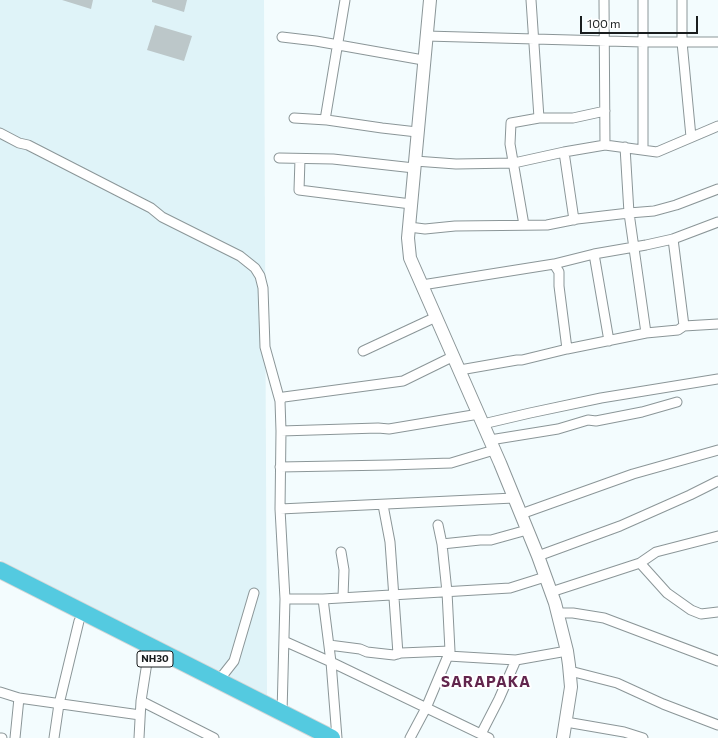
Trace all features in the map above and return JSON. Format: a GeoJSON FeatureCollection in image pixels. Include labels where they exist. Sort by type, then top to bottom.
{"type":"FeatureCollection","features":[{"type":"Feature","properties":{"kind":"highway"},"geometry":{"type":"LineString","coordinates":[[0,570],[332,738]]}},
{"type":"Feature","properties":{"kind":"highway","name":"NH30"},"geometry":{"type":"LineString","coordinates":[[0,582],[309,738]]}},
{"type":"Feature","properties":{"kind":"main road"},"geometry":{"type":"LineString","coordinates":[[430,0],[408,238],[410,258],[454,356],[521,514],[538,556],[558,613],[567,651],[571,688],[563,738]]}},
{"type":"Feature","properties":{"kind":"street"},"geometry":{"type":"LineString","coordinates":[[325,120],[346,0]]}},
{"type":"Feature","properties":{"kind":"street"},"geometry":{"type":"LineString","coordinates":[[531,0],[539,118]]}},
{"type":"Feature","properties":{"kind":"street"},"geometry":{"type":"LineString","coordinates":[[604,0],[605,145]]}},
{"type":"Feature","properties":{"kind":"street"},"geometry":{"type":"LineString","coordinates":[[643,0],[643,150]]}},
{"type":"Feature","properties":{"kind":"street"},"geometry":{"type":"LineString","coordinates":[[682,0],[682,42],[691,137]]}},
{"type":"Feature","properties":{"kind":"street"},"geometry":{"type":"LineString","coordinates":[[426,36],[643,42],[718,42]]}},
{"type":"Feature","properties":{"kind":"street"},"geometry":{"type":"LineString","coordinates":[[282,37],[424,60]]}},
{"type":"Feature","properties":{"kind":"street"},"geometry":{"type":"LineString","coordinates":[[524,226],[510,144],[511,123],[539,118],[573,118],[605,111]]}},
{"type":"Feature","properties":{"kind":"street"},"geometry":{"type":"LineString","coordinates":[[294,118],[325,120],[417,132]]}},
{"type":"Feature","properties":{"kind":"street"},"geometry":{"type":"LineString","coordinates":[[280,158],[333,159],[414,165],[514,163],[605,145],[657,152],[718,126]]}},
{"type":"Feature","properties":{"kind":"street"},"geometry":{"type":"LineString","coordinates":[[0,133],[19,143],[28,145],[151,208],[162,217],[240,256],[255,268],[260,276],[263,288],[265,347],[280,401],[280,509],[284,599],[282,713]]}},
{"type":"Feature","properties":{"kind":"street"},"geometry":{"type":"LineString","coordinates":[[625,147],[629,213],[646,333]]}},
{"type":"Feature","properties":{"kind":"street"},"geometry":{"type":"LineString","coordinates":[[564,152],[574,220]]}},
{"type":"Feature","properties":{"kind":"street"},"geometry":{"type":"LineString","coordinates":[[300,158],[299,190],[411,204]]}},
{"type":"Feature","properties":{"kind":"street"},"geometry":{"type":"LineString","coordinates":[[409,227],[425,229],[455,226],[547,225],[574,220],[654,211],[676,205],[718,189]]}},
{"type":"Feature","properties":{"kind":"street"},"geometry":{"type":"LineString","coordinates":[[422,285],[554,264],[594,254],[673,239],[718,222]]}},
{"type":"Feature","properties":{"kind":"street"},"geometry":{"type":"LineString","coordinates":[[673,239],[684,326]]}},
{"type":"Feature","properties":{"kind":"street"},"geometry":{"type":"LineString","coordinates":[[594,254],[609,341]]}},
{"type":"Feature","properties":{"kind":"street"},"geometry":{"type":"LineString","coordinates":[[554,264],[559,272],[559,286],[567,349]]}},
{"type":"Feature","properties":{"kind":"street"},"geometry":{"type":"LineString","coordinates":[[363,351],[436,317]]}},
{"type":"Feature","properties":{"kind":"street"},"geometry":{"type":"LineString","coordinates":[[460,370],[522,360],[646,333],[678,330],[684,326],[718,324]]}},
{"type":"Feature","properties":{"kind":"street"},"geometry":{"type":"LineString","coordinates":[[280,401],[284,397],[403,380],[454,356]]}},
{"type":"Feature","properties":{"kind":"street"},"geometry":{"type":"LineString","coordinates":[[281,431],[378,428],[389,429],[481,419],[530,413],[601,398],[718,379]]}},
{"type":"Feature","properties":{"kind":"street"},"geometry":{"type":"LineString","coordinates":[[280,467],[451,463],[492,445],[588,420],[596,421],[642,412],[678,402]]}},
{"type":"Feature","properties":{"kind":"street"},"geometry":{"type":"LineString","coordinates":[[521,514],[633,474],[718,450]]}},
{"type":"Feature","properties":{"kind":"street"},"geometry":{"type":"LineString","coordinates":[[538,556],[620,526],[718,481]]}},
{"type":"Feature","properties":{"kind":"street"},"geometry":{"type":"LineString","coordinates":[[280,509],[514,498]]}},
{"type":"Feature","properties":{"kind":"street"},"geometry":{"type":"LineString","coordinates":[[383,505],[390,542],[398,654]]}},
{"type":"Feature","properties":{"kind":"street"},"geometry":{"type":"LineString","coordinates":[[410,738],[426,708],[449,654],[447,592],[442,544],[438,525]]}},
{"type":"Feature","properties":{"kind":"street"},"geometry":{"type":"LineString","coordinates":[[442,544],[491,540],[527,530]]}},
{"type":"Feature","properties":{"kind":"street"},"geometry":{"type":"LineString","coordinates":[[551,592],[640,563],[656,552],[718,536]]}},
{"type":"Feature","properties":{"kind":"street"},"geometry":{"type":"LineString","coordinates":[[341,552],[344,570],[343,597]]}},
{"type":"Feature","properties":{"kind":"street"},"geometry":{"type":"LineString","coordinates":[[640,563],[667,593],[682,604],[701,614],[718,612]]}},
{"type":"Feature","properties":{"kind":"street"},"geometry":{"type":"LineString","coordinates":[[284,599],[323,599],[510,588],[545,577]]}},
{"type":"Feature","properties":{"kind":"street"},"geometry":{"type":"LineString","coordinates":[[219,680],[234,661],[254,593]]}},
{"type":"Feature","properties":{"kind":"street"},"geometry":{"type":"LineString","coordinates":[[323,599],[331,662],[337,738]]}},
{"type":"Feature","properties":{"kind":"street"},"geometry":{"type":"LineString","coordinates":[[558,613],[573,613],[604,618],[718,661]]}},
{"type":"Feature","properties":{"kind":"street"},"geometry":{"type":"LineString","coordinates":[[54,738],[59,704],[79,621]]}},
{"type":"Feature","properties":{"kind":"street"},"geometry":{"type":"LineString","coordinates":[[284,641],[485,736],[516,660]]}},
{"type":"Feature","properties":{"kind":"street"},"geometry":{"type":"LineString","coordinates":[[329,645],[394,655],[449,654],[516,660],[567,651]]}},
{"type":"Feature","properties":{"kind":"street"},"geometry":{"type":"LineString","coordinates":[[139,738],[141,701],[148,656]]}},
{"type":"Feature","properties":{"kind":"street"},"geometry":{"type":"LineString","coordinates":[[570,671],[616,683],[663,704],[718,725]]}},
{"type":"Feature","properties":{"kind":"street"},"geometry":{"type":"LineString","coordinates":[[0,692],[19,698],[140,715]]}},
{"type":"Feature","properties":{"kind":"street"},"geometry":{"type":"LineString","coordinates":[[15,738],[19,698]]}},
{"type":"Feature","properties":{"kind":"street"},"geometry":{"type":"LineString","coordinates":[[141,701],[214,738]]}},
{"type":"Feature","properties":{"kind":"street"},"geometry":{"type":"LineString","coordinates":[[566,722],[624,732],[643,738]]}},
{"type":"Feature","properties":{"kind":"shaded area"},"geometry":{"type":"Polygon","coordinates":[[[0,0],[264,0],[267,697],[0,560],[0,0]]]}},
{"type":"Feature","properties":{"kind":"building"},"geometry":{"type":"Polygon","coordinates":[[[62,0],[93,0],[91,9],[62,0]]]}},
{"type":"Feature","properties":{"kind":"building"},"geometry":{"type":"Polygon","coordinates":[[[152,0],[187,0],[184,12],[152,2],[152,0]]]}},
{"type":"Feature","properties":{"kind":"building"},"geometry":{"type":"Polygon","coordinates":[[[155,25],[192,36],[184,61],[147,50],[155,25]]]}},
{"type":"Feature","properties":{"kind":"district","name":"SARAPAKA"},"geometry":{"type":"Point","coordinates":[486,682]}}]}
